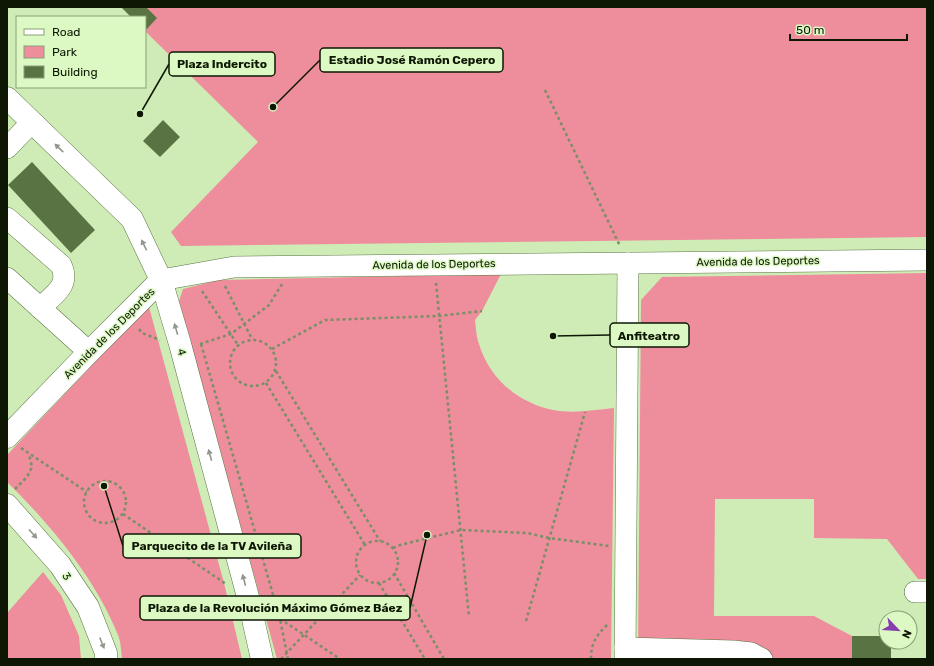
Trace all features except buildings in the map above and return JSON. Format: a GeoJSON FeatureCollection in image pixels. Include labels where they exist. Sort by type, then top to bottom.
{"type":"FeatureCollection","features":[{"type":"Feature","properties":{"kind":"main road","name":"4"},"geometry":{"type":"LineString","coordinates":[[7,98],[132,219],[191,344],[262,659]]}},
{"type":"Feature","properties":{"kind":"main road","name":"Avenida de los Deportes"},"geometry":{"type":"LineString","coordinates":[[12,441],[89,352],[161,280]]}},
{"type":"Feature","properties":{"kind":"main road","name":"3"},"geometry":{"type":"LineString","coordinates":[[9,499],[60,565],[88,607],[106,653],[106,659]]}},
{"type":"Feature","properties":{"kind":"street"},"geometry":{"type":"LineString","coordinates":[[7,148],[32,122]]}},
{"type":"Feature","properties":{"kind":"street"},"geometry":{"type":"LineString","coordinates":[[7,218],[61,266],[64,272],[65,279],[62,286],[40,308]]}},
{"type":"Feature","properties":{"kind":"street","name":"Avenida de los Deportes"},"geometry":{"type":"LineString","coordinates":[[161,280],[234,267],[927,260]]}},
{"type":"Feature","properties":{"kind":"street"},"geometry":{"type":"LineString","coordinates":[[628,262],[625,653],[733,651],[751,653],[762,659]]}},
{"type":"Feature","properties":{"kind":"street"},"geometry":{"type":"LineString","coordinates":[[7,278],[89,352]]}},
{"type":"Feature","properties":{"kind":"path"},"geometry":{"type":"LineString","coordinates":[[545,90],[628,262]]}},
{"type":"Feature","properties":{"kind":"path"},"geometry":{"type":"LineString","coordinates":[[435,264],[469,616]]}},
{"type":"Feature","properties":{"kind":"path"},"geometry":{"type":"LineString","coordinates":[[128,314],[142,333],[168,344],[191,344],[231,334],[269,305],[293,266]]}},
{"type":"Feature","properties":{"kind":"path"},"geometry":{"type":"LineString","coordinates":[[217,270],[252,339]]}},
{"type":"Feature","properties":{"kind":"path"},"geometry":{"type":"LineString","coordinates":[[191,274],[238,346]]}},
{"type":"Feature","properties":{"kind":"path"},"geometry":{"type":"LineString","coordinates":[[272,349],[325,320],[439,316],[482,311]]}},
{"type":"Feature","properties":{"kind":"path"},"geometry":{"type":"LineString","coordinates":[[252,339],[260,340],[272,349],[276,356],[276,371],[272,378],[266,383],[251,387],[244,385],[232,374],[230,359],[233,351],[244,341],[252,339]]}},
{"type":"Feature","properties":{"kind":"path"},"geometry":{"type":"LineString","coordinates":[[191,344],[280,619],[288,659]]}},
{"type":"Feature","properties":{"kind":"path"},"geometry":{"type":"LineString","coordinates":[[276,371],[380,541]]}},
{"type":"Feature","properties":{"kind":"path"},"geometry":{"type":"LineString","coordinates":[[266,383],[365,545]]}},
{"type":"Feature","properties":{"kind":"path"},"geometry":{"type":"LineString","coordinates":[[526,621],[585,412]]}},
{"type":"Feature","properties":{"kind":"path"},"geometry":{"type":"LineString","coordinates":[[12,441],[87,492]]}},
{"type":"Feature","properties":{"kind":"path"},"geometry":{"type":"LineString","coordinates":[[9,499],[27,477],[32,467],[29,454]]}},
{"type":"Feature","properties":{"kind":"path"},"geometry":{"type":"LineString","coordinates":[[105,481],[113,482],[124,492],[126,507],[123,514],[118,520],[110,523],[95,521],[85,508],[84,500],[87,492],[92,486],[98,483],[105,481]]}},
{"type":"Feature","properties":{"kind":"path"},"geometry":{"type":"LineString","coordinates":[[393,548],[461,530],[527,533],[549,538],[625,548]]}},
{"type":"Feature","properties":{"kind":"path"},"geometry":{"type":"LineString","coordinates":[[375,541],[380,541],[393,548],[397,555],[398,564],[392,577],[384,582],[374,583],[360,575],[357,569],[356,559],[359,552],[365,545],[375,541]]}},
{"type":"Feature","properties":{"kind":"path"},"geometry":{"type":"LineString","coordinates":[[394,573],[444,659]]}},
{"type":"Feature","properties":{"kind":"path"},"geometry":{"type":"LineString","coordinates":[[281,659],[360,575]]}},
{"type":"Feature","properties":{"kind":"path"},"geometry":{"type":"LineString","coordinates":[[379,583],[424,659]]}},
{"type":"Feature","properties":{"kind":"path"},"geometry":{"type":"LineString","coordinates":[[591,659],[591,650],[596,636],[625,610]]}},
{"type":"Feature","properties":{"kind":"green space"},"geometry":{"type":"Polygon","coordinates":[[[121,7],[927,7],[927,237],[181,246],[171,232],[258,142],[146,32],[146,16],[121,7]]]}},
{"type":"Feature","properties":{"kind":"green space"},"geometry":{"type":"Polygon","coordinates":[[[927,273],[927,579],[918,579],[887,539],[814,538],[814,499],[715,499],[714,616],[814,616],[852,636],[852,659],[638,659],[641,300],[662,277],[927,273]]]}},
{"type":"Feature","properties":{"kind":"green space"},"geometry":{"type":"Polygon","coordinates":[[[501,274],[482,311],[475,320],[479,344],[490,368],[498,378],[517,395],[540,407],[576,412],[614,408],[611,659],[277,659],[179,301],[183,289],[219,280],[501,274]]]}},
{"type":"Feature","properties":{"kind":"green space"},"geometry":{"type":"Polygon","coordinates":[[[149,307],[224,583],[242,659],[122,659],[118,635],[109,614],[85,573],[55,534],[7,482],[7,455],[149,307]]]}},
{"type":"Feature","properties":{"kind":"green space"},"geometry":{"type":"Polygon","coordinates":[[[43,572],[61,595],[79,636],[81,659],[7,659],[7,613],[43,572]]]}},
{"type":"Feature","properties":{"kind":"place","name":"Estadio José Ramón Cepero"},"geometry":{"type":"Point","coordinates":[273,107]}},
{"type":"Feature","properties":{"kind":"place","name":"Plaza Indercito"},"geometry":{"type":"Point","coordinates":[140,114]}},
{"type":"Feature","properties":{"kind":"place","name":"Anfiteatro"},"geometry":{"type":"Point","coordinates":[553,336]}},
{"type":"Feature","properties":{"kind":"place","name":"Parquecito de la TV Avileña"},"geometry":{"type":"Point","coordinates":[104,486]}},
{"type":"Feature","properties":{"kind":"place","name":"Plaza de la Revolución Máximo Gómez Báez"},"geometry":{"type":"Point","coordinates":[427,535]}}]}
